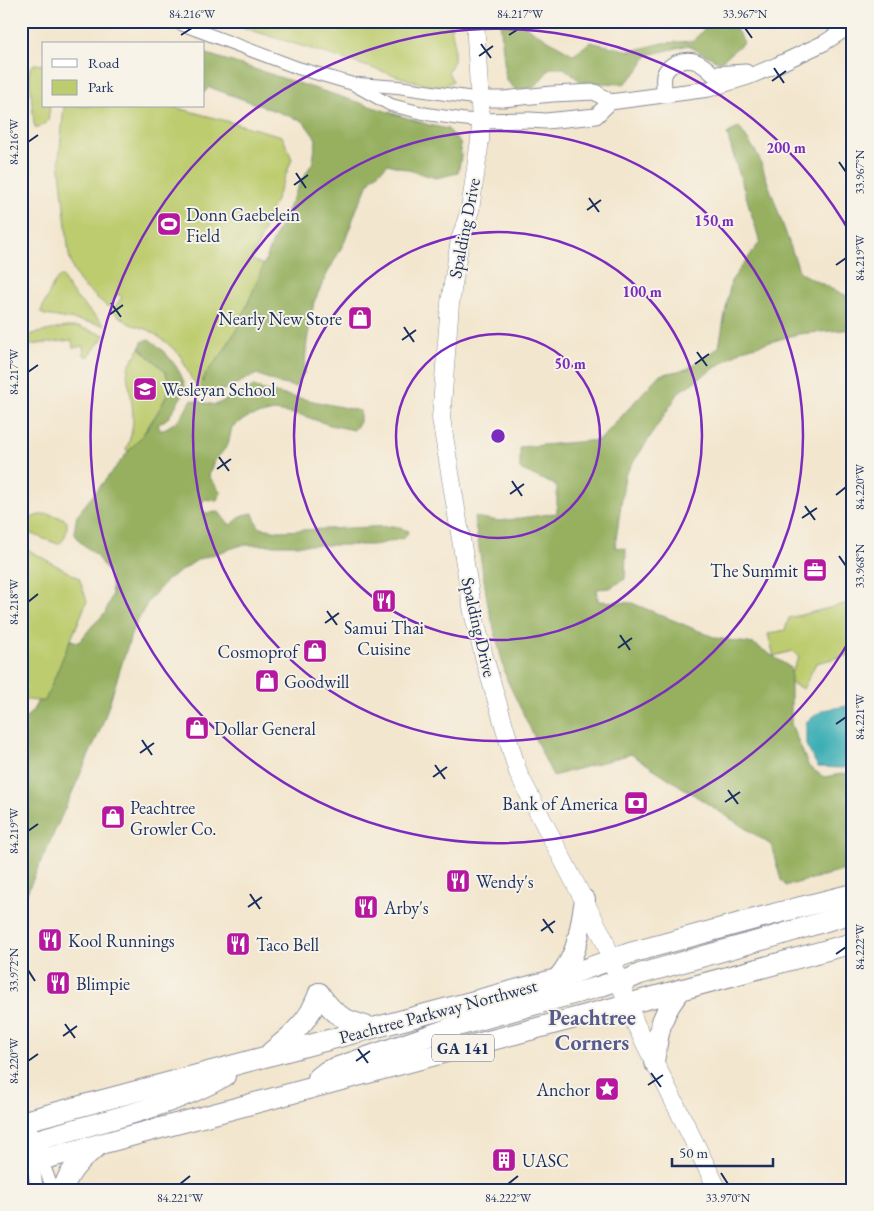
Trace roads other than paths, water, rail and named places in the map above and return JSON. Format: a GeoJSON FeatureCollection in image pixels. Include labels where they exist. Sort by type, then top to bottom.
{"type":"FeatureCollection","features":[{"type":"Feature","properties":{"kind":"highway","name":"Peachtree Parkway Northwest"},"geometry":{"type":"LineString","coordinates":[[28,1135],[258,1058],[557,979],[630,953],[853,894]]}},
{"type":"Feature","properties":{"kind":"highway"},"geometry":{"type":"LineString","coordinates":[[557,979],[568,965],[575,950],[585,900]]}},
{"type":"Feature","properties":{"kind":"highway"},"geometry":{"type":"LineString","coordinates":[[298,1092],[327,1071],[458,1026],[853,913]]}},
{"type":"Feature","properties":{"kind":"highway","name":"GA 141"},"geometry":{"type":"LineString","coordinates":[[32,1162],[853,943]]}},
{"type":"Feature","properties":{"kind":"highway"},"geometry":{"type":"LineString","coordinates":[[654,1062],[664,1014],[682,989]]}},
{"type":"Feature","properties":{"kind":"highway"},"geometry":{"type":"LineString","coordinates":[[258,1058],[285,1041],[302,1024],[320,993],[333,1011],[343,1018],[372,1028]]}},
{"type":"Feature","properties":{"kind":"highway"},"geometry":{"type":"LineString","coordinates":[[63,1190],[69,1175],[78,1164],[88,1153],[101,1144]]}},
{"type":"Feature","properties":{"kind":"main road","name":"Spalding Drive"},"geometry":{"type":"LineString","coordinates":[[474,21],[480,99],[480,140],[470,210],[460,240],[450,303],[441,418],[472,603],[484,657],[519,775],[603,937],[634,1023],[718,1190]]}},
{"type":"Feature","properties":{"kind":"street"},"geometry":{"type":"LineString","coordinates":[[173,21],[298,68],[353,84],[398,87],[480,99],[595,92],[612,102]]}},
{"type":"Feature","properties":{"kind":"street"},"geometry":{"type":"LineString","coordinates":[[353,84],[391,105],[461,119],[481,121],[546,121],[596,116],[612,102],[709,89],[748,77],[824,43],[853,24]]}},
{"type":"Feature","properties":{"kind":"street"},"geometry":{"type":"LineString","coordinates":[[665,95],[664,77],[667,69],[680,62],[693,61],[704,66],[713,74],[760,72]]}},
{"type":"Feature","properties":{"kind":"street"},"geometry":{"type":"LineString","coordinates":[[28,1135],[37,1190]]}},
{"type":"Feature","properties":{"kind":"street"},"geometry":{"type":"LineString","coordinates":[[32,1162],[53,1190]]}},
{"type":"Feature","properties":{"kind":"water"},"geometry":{"type":"Polygon","coordinates":[[[853,705],[853,766],[842,768],[818,767],[806,745],[806,722],[823,710],[853,705]]]}},
{"type":"Feature","properties":{"kind":"place","name":"Donn Gaebelein Field"},"geometry":{"type":"Point","coordinates":[169,224]}},
{"type":"Feature","properties":{"kind":"place","name":"Nearly New Store"},"geometry":{"type":"Point","coordinates":[360,318]}},
{"type":"Feature","properties":{"kind":"place","name":"Wesleyan School"},"geometry":{"type":"Point","coordinates":[145,389]}},
{"type":"Feature","properties":{"kind":"place","name":"The Summit"},"geometry":{"type":"Point","coordinates":[815,570]}},
{"type":"Feature","properties":{"kind":"place","name":"Samui Thai Cuisine"},"geometry":{"type":"Point","coordinates":[384,601]}},
{"type":"Feature","properties":{"kind":"place","name":"Cosmoprof"},"geometry":{"type":"Point","coordinates":[315,651]}},
{"type":"Feature","properties":{"kind":"place","name":"Goodwill"},"geometry":{"type":"Point","coordinates":[267,681]}},
{"type":"Feature","properties":{"kind":"place","name":"Dollar General"},"geometry":{"type":"Point","coordinates":[197,728]}},
{"type":"Feature","properties":{"kind":"place","name":"Bank of America"},"geometry":{"type":"Point","coordinates":[636,803]}},
{"type":"Feature","properties":{"kind":"place","name":"Peachtree Growler Co."},"geometry":{"type":"Point","coordinates":[113,817]}},
{"type":"Feature","properties":{"kind":"place","name":"Wendy's"},"geometry":{"type":"Point","coordinates":[458,881]}},
{"type":"Feature","properties":{"kind":"place","name":"Arby's"},"geometry":{"type":"Point","coordinates":[366,907]}},
{"type":"Feature","properties":{"kind":"place","name":"Kool Runnings"},"geometry":{"type":"Point","coordinates":[50,940]}},
{"type":"Feature","properties":{"kind":"place","name":"Taco Bell"},"geometry":{"type":"Point","coordinates":[238,944]}},
{"type":"Feature","properties":{"kind":"place","name":"Blimpie"},"geometry":{"type":"Point","coordinates":[58,983]}},
{"type":"Feature","properties":{"kind":"place","name":"Anchor"},"geometry":{"type":"Point","coordinates":[607,1089]}},
{"type":"Feature","properties":{"kind":"place","name":"UASC"},"geometry":{"type":"Point","coordinates":[504,1160]}},
{"type":"Feature","properties":{"kind":"district","name":"Peachtree Corners"},"geometry":{"type":"Point","coordinates":[592,1030]}}]}
